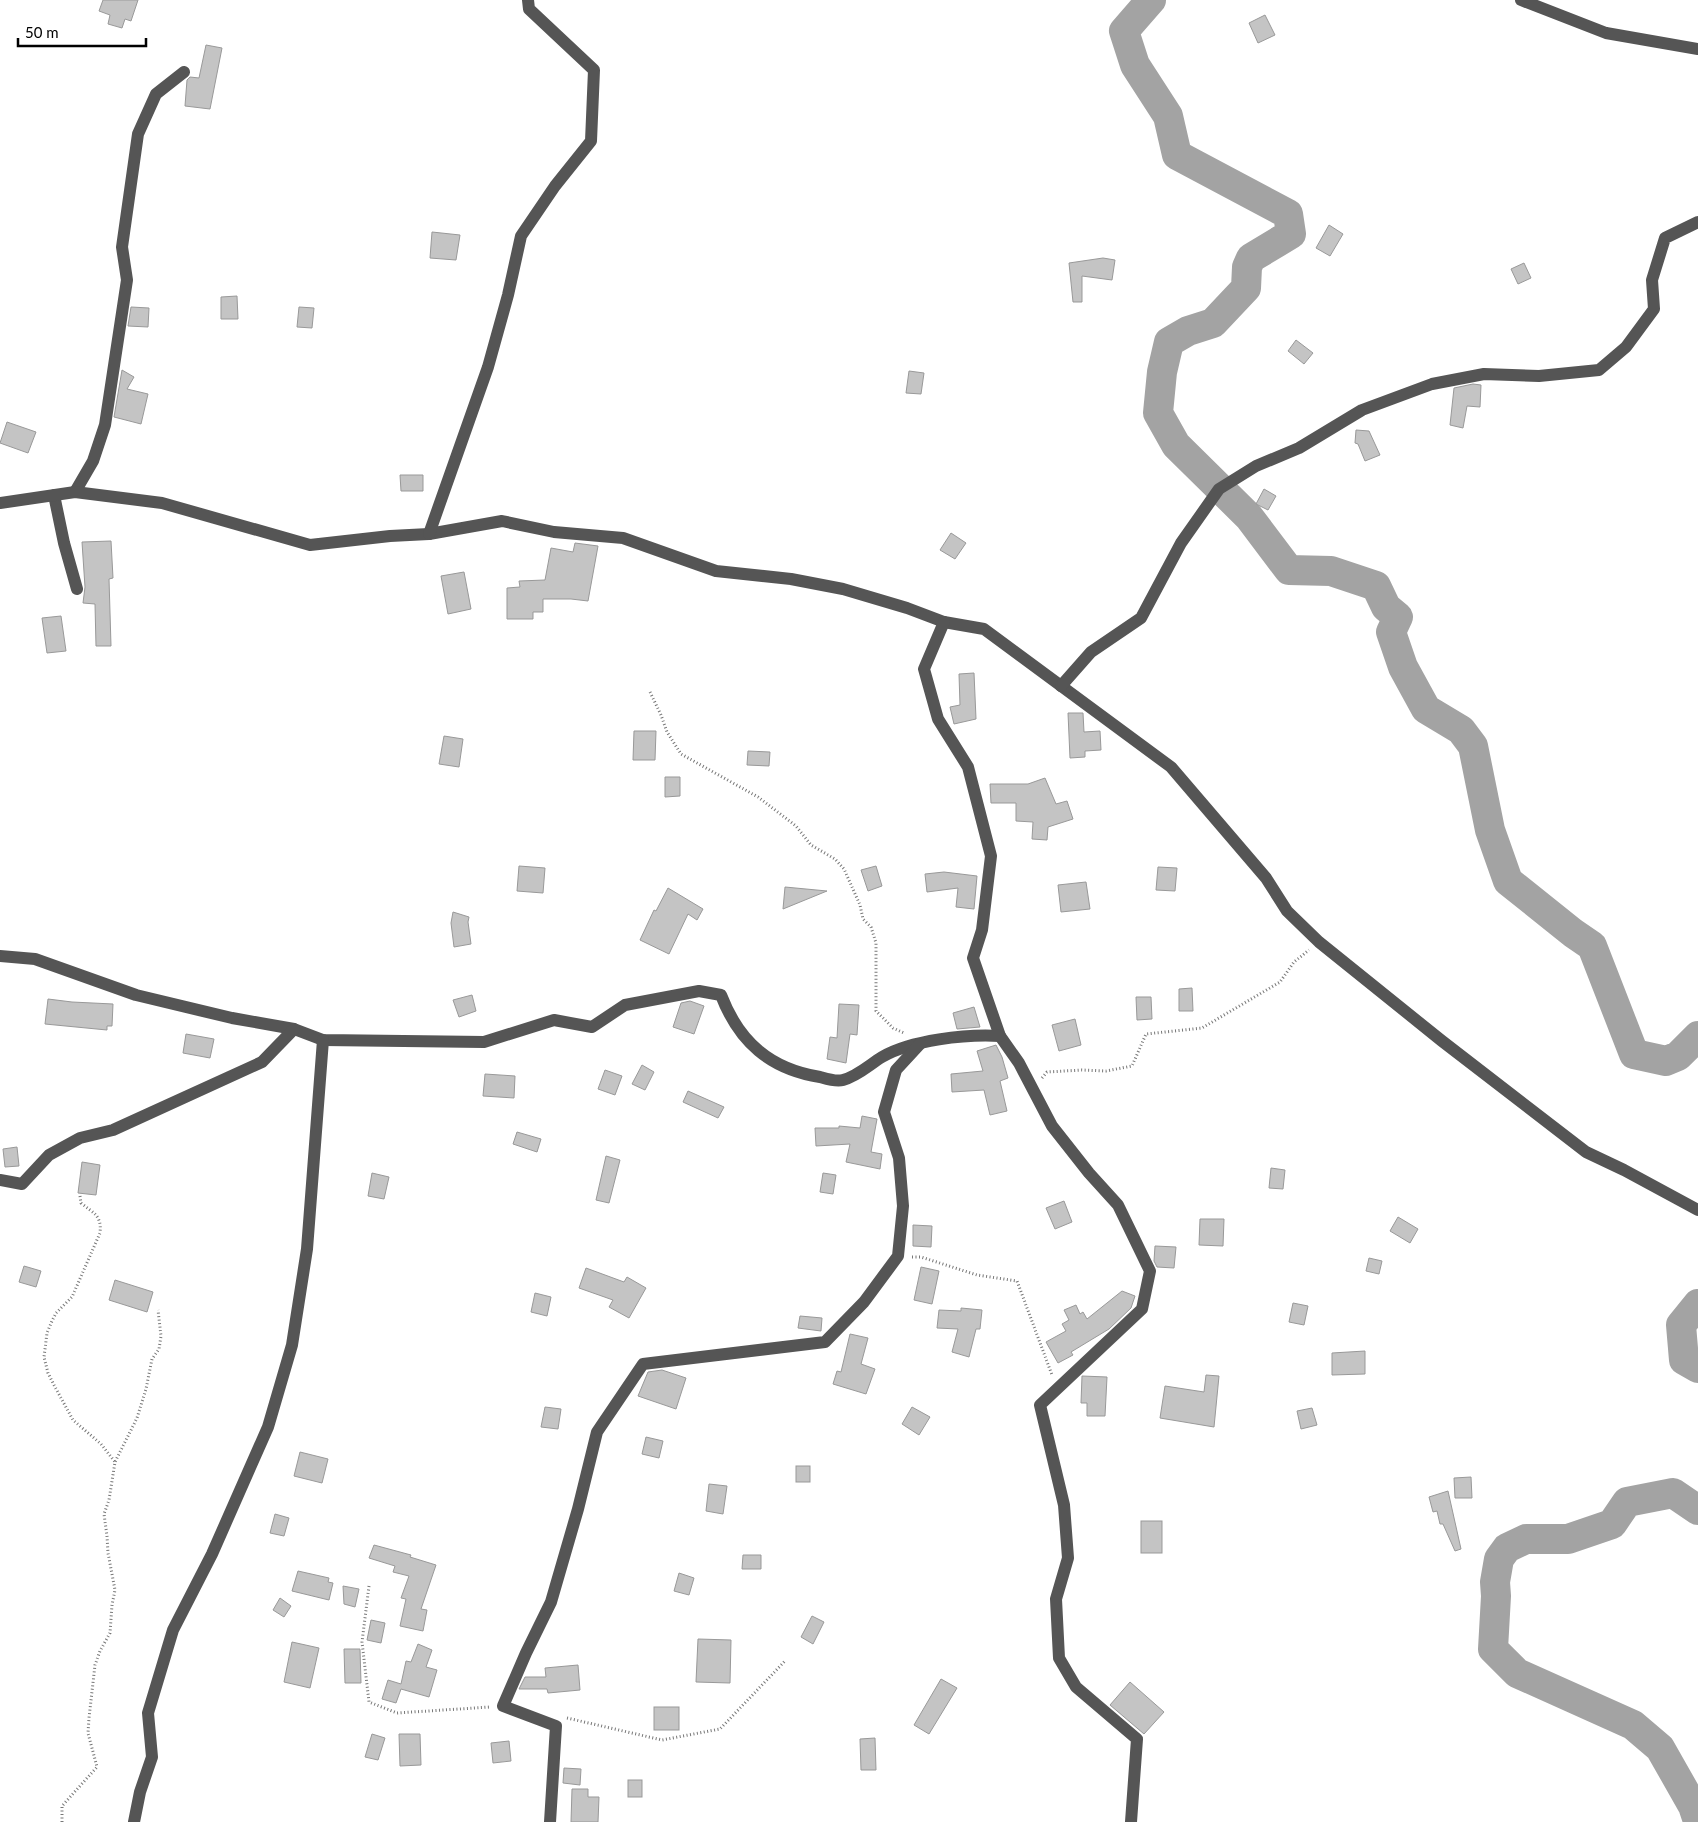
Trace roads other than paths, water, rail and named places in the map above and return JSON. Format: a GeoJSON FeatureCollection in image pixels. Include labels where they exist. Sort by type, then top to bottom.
{"type":"FeatureCollection","features":[{"type":"Feature","properties":{"kind":"street"},"geometry":{"type":"LineString","coordinates":[[428,534],[488,367],[508,295],[521,236],[555,186],[592,141],[594,70],[528,9],[528,0]]}},
{"type":"Feature","properties":{"kind":"street"},"geometry":{"type":"LineString","coordinates":[[1521,0],[1606,33],[1698,49]]}},
{"type":"Feature","properties":{"kind":"street"},"geometry":{"type":"LineString","coordinates":[[76,492],[93,461],[105,425],[127,280],[122,247],[138,134],[156,94],[184,72]]}},
{"type":"Feature","properties":{"kind":"street"},"geometry":{"type":"LineString","coordinates":[[1061,686],[1091,652],[1141,618],[1181,543],[1219,489],[1256,466],[1300,448],[1362,410],[1432,384],[1484,374],[1539,376],[1599,370],[1626,348],[1654,309],[1652,280],[1665,238],[1698,222]]}},
{"type":"Feature","properties":{"kind":"street"},"geometry":{"type":"LineString","coordinates":[[0,503],[76,492],[162,503],[310,545],[390,536],[428,534],[502,521],[554,532],[623,538],[716,570],[791,579],[844,589],[908,608],[944,622],[984,629],[1171,766],[1266,878],[1288,911],[1319,942],[1442,1041],[1586,1152],[1698,1210]]}},
{"type":"Feature","properties":{"kind":"street"},"geometry":{"type":"LineString","coordinates":[[54,495],[64,543],[77,589]]}},
{"type":"Feature","properties":{"kind":"street"},"geometry":{"type":"LineString","coordinates":[[944,622],[924,669],[938,719],[968,767],[990,856],[982,930],[973,958],[1000,1036],[1019,1064],[1052,1126],[1089,1173],[1118,1205],[1150,1271],[1142,1309],[1040,1406],[1064,1505],[1068,1558],[1056,1600],[1060,1658],[1076,1687],[1137,1739],[1132,1822]]}},
{"type":"Feature","properties":{"kind":"street"},"geometry":{"type":"LineString","coordinates":[[0,956],[35,959],[136,995],[232,1018],[294,1029],[323,1040],[484,1042],[554,1020],[592,1027],[625,1005],[699,991],[721,995],[728,1013],[748,1041],[774,1063],[807,1075],[841,1081],[862,1071],[883,1057],[922,1042],[984,1035],[1000,1036]]}},
{"type":"Feature","properties":{"kind":"street"},"geometry":{"type":"LineString","coordinates":[[0,1180],[22,1184],[49,1155],[80,1138],[113,1130],[262,1062],[294,1029]]}},
{"type":"Feature","properties":{"kind":"street"},"geometry":{"type":"LineString","coordinates":[[134,1822],[140,1792],[152,1757],[148,1712],[173,1630],[212,1554],[268,1427],[292,1345],[306,1248],[323,1040]]}},
{"type":"Feature","properties":{"kind":"street"},"geometry":{"type":"LineString","coordinates":[[550,1822],[556,1726],[503,1706],[551,1602],[578,1509],[597,1432],[643,1364],[825,1342],[864,1302],[898,1256],[903,1206],[899,1158],[884,1112],[896,1070],[922,1042]]}},
{"type":"Feature","properties":{"kind":"waterway"},"geometry":{"type":"LineString","coordinates":[[1151,0],[1124,31],[1135,65],[1168,116],[1177,155],[1288,214],[1291,234],[1251,258],[1247,267],[1246,288],[1213,323],[1188,331],[1169,342],[1162,372],[1158,413],[1176,445],[1249,517],[1289,570],[1331,571],[1376,586],[1386,607],[1398,617],[1391,632],[1403,667],[1426,709],[1461,730],[1473,746],[1490,830],[1508,881],[1592,946],[1634,1054],[1666,1061],[1678,1056],[1698,1036]]}},
{"type":"Feature","properties":{"kind":"waterway"},"geometry":{"type":"LineString","coordinates":[[1698,1304],[1681,1325],[1684,1360],[1698,1368]]}},
{"type":"Feature","properties":{"kind":"waterway"},"geometry":{"type":"LineString","coordinates":[[1698,1510],[1673,1493],[1627,1502],[1612,1524],[1568,1539],[1526,1539],[1507,1548],[1499,1559],[1495,1582],[1493,1649],[1517,1673],[1633,1725],[1660,1748],[1693,1806],[1698,1821]]}}]}
